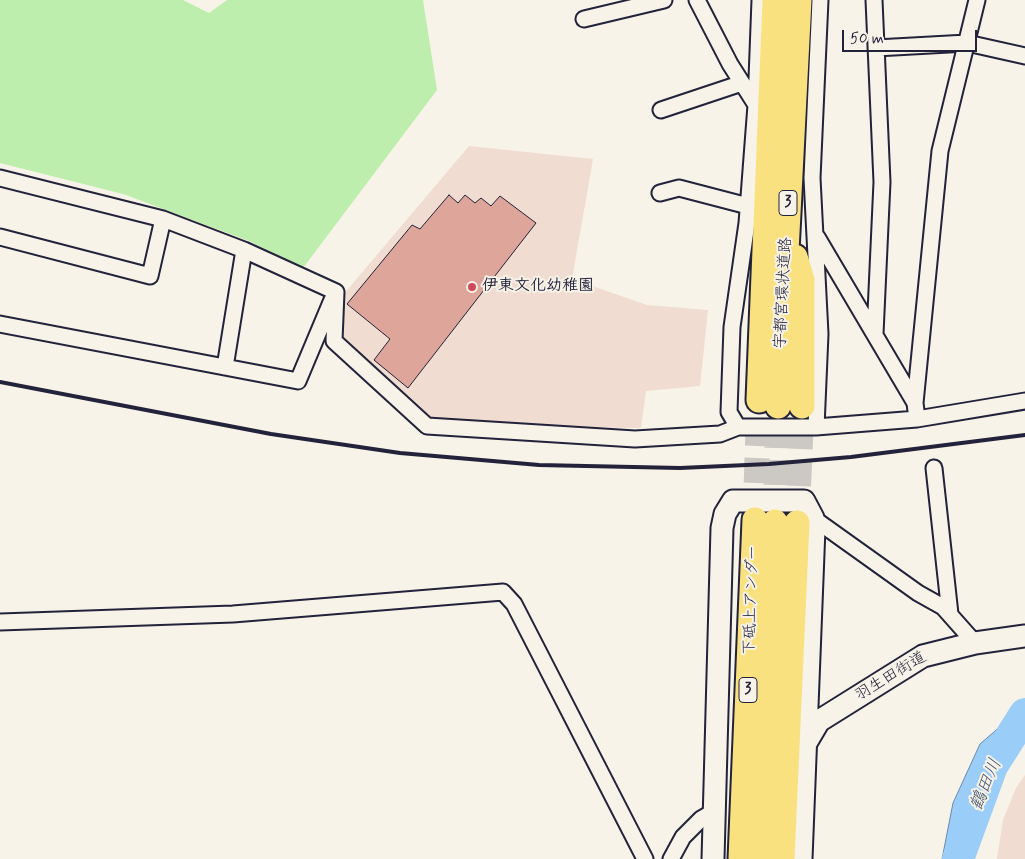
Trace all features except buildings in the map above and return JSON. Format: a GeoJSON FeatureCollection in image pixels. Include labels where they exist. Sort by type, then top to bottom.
{"type":"FeatureCollection","features":[{"type":"Feature","properties":{"kind":"main road","name":"宇都宮環状道路"},"geometry":{"type":"LineString","coordinates":[[775,0],[776,226]]}},
{"type":"Feature","properties":{"kind":"main road","name":"宇都宮環状道路"},"geometry":{"type":"LineString","coordinates":[[764,409],[776,226],[799,0]]}},
{"type":"Feature","properties":{"kind":"main road","name":"3"},"geometry":{"type":"LineString","coordinates":[[764,409],[802,280],[776,226]]}},
{"type":"Feature","properties":{"kind":"main road"},"geometry":{"type":"LineString","coordinates":[[713,859],[722,528],[725,514],[733,501],[804,501],[776,521]]}},
{"type":"Feature","properties":{"kind":"main road","name":"3"},"geometry":{"type":"LineString","coordinates":[[726,859],[776,521]]}},
{"type":"Feature","properties":{"kind":"main road"},"geometry":{"type":"LineString","coordinates":[[776,521],[805,746],[801,859]]}},
{"type":"Feature","properties":{"kind":"main road"},"geometry":{"type":"LineString","coordinates":[[776,521],[782,859]]}},
{"type":"Feature","properties":{"kind":"main road","name":"下砥上アンダー"},"geometry":{"type":"LineString","coordinates":[[741,859],[776,521]]}},
{"type":"Feature","properties":{"kind":"main road","name":"下砥上アンダー"},"geometry":{"type":"LineString","coordinates":[[763,859],[776,521]]}},
{"type":"Feature","properties":{"kind":"main road","name":"羽生田街道"},"geometry":{"type":"LineString","coordinates":[[805,746],[819,721],[923,656],[975,643],[1025,636]]}},
{"type":"Feature","properties":{"kind":"street"},"geometry":{"type":"LineString","coordinates":[[584,19],[664,0]]}},
{"type":"Feature","properties":{"kind":"street"},"geometry":{"type":"LineString","coordinates":[[697,0],[756,105]]}},
{"type":"Feature","properties":{"kind":"street"},"geometry":{"type":"LineString","coordinates":[[760,0],[756,105],[748,206],[732,327],[729,412],[764,409],[816,427],[917,419],[1025,402]]}},
{"type":"Feature","properties":{"kind":"street"},"geometry":{"type":"LineString","coordinates":[[816,427],[820,334],[812,178],[820,0]]}},
{"type":"Feature","properties":{"kind":"street"},"geometry":{"type":"LineString","coordinates":[[874,0],[882,182],[875,334]]}},
{"type":"Feature","properties":{"kind":"street"},"geometry":{"type":"LineString","coordinates":[[917,419],[915,403],[940,150],[978,0]]}},
{"type":"Feature","properties":{"kind":"street"},"geometry":{"type":"LineString","coordinates":[[876,48],[967,43],[1025,56]]}},
{"type":"Feature","properties":{"kind":"street"},"geometry":{"type":"LineString","coordinates":[[661,110],[742,83]]}},
{"type":"Feature","properties":{"kind":"street"},"geometry":{"type":"LineString","coordinates":[[0,178],[163,219],[244,250],[336,292]]}},
{"type":"Feature","properties":{"kind":"street"},"geometry":{"type":"LineString","coordinates":[[660,193],[679,188],[748,206]]}},
{"type":"Feature","properties":{"kind":"street"},"geometry":{"type":"LineString","coordinates":[[0,236],[150,276],[163,219]]}},
{"type":"Feature","properties":{"kind":"street"},"geometry":{"type":"LineString","coordinates":[[815,234],[915,403]]}},
{"type":"Feature","properties":{"kind":"street"},"geometry":{"type":"LineString","coordinates":[[225,367],[244,250]]}},
{"type":"Feature","properties":{"kind":"street"},"geometry":{"type":"LineString","coordinates":[[336,292],[334,341],[427,426],[635,439],[720,434],[764,409]]}},
{"type":"Feature","properties":{"kind":"street"},"geometry":{"type":"LineString","coordinates":[[0,324],[298,381],[336,292]]}},
{"type":"Feature","properties":{"kind":"street"},"geometry":{"type":"LineString","coordinates":[[934,468],[950,614]]}},
{"type":"Feature","properties":{"kind":"street"},"geometry":{"type":"LineString","coordinates":[[776,521],[950,614],[975,643]]}},
{"type":"Feature","properties":{"kind":"street"},"geometry":{"type":"LineString","coordinates":[[0,622],[233,614],[503,592],[514,604],[644,859]]}},
{"type":"Feature","properties":{"kind":"street"},"geometry":{"type":"LineString","coordinates":[[671,859],[683,837],[701,819],[713,812]]}},
{"type":"Feature","properties":{"kind":"shaded area","name":"伊東文化幼稚園"},"geometry":{"type":"Polygon","coordinates":[[[469,146],[593,159],[572,279],[647,305],[708,310],[700,386],[646,391],[641,428],[541,427],[433,421],[340,337],[343,295],[469,146]]]}},
{"type":"Feature","properties":{"kind":"shaded area"},"geometry":{"type":"Polygon","coordinates":[[[1025,775],[1025,859],[997,859],[1003,820],[1016,788],[1025,775]]]}},
{"type":"Feature","properties":{"kind":"green space"},"geometry":{"type":"Polygon","coordinates":[[[0,0],[183,0],[209,13],[227,0],[423,0],[437,90],[303,268],[249,241],[123,194],[0,163],[0,0]]]}},
{"type":"Feature","properties":{"kind":"water"},"geometry":{"type":"Polygon","coordinates":[[[1025,705],[1025,736],[977,796],[968,819],[965,859],[942,859],[953,803],[980,744],[1025,705]]]}},
{"type":"Feature","properties":{"kind":"waterway","name":"鶴田川"},"geometry":{"type":"LineString","coordinates":[[958,859],[992,766],[1025,714]]}},
{"type":"Feature","properties":{"kind":"tunnel"},"geometry":{"type":"LineString","coordinates":[[755,520],[759,400]]}},
{"type":"Feature","properties":{"kind":"tunnel"},"geometry":{"type":"LineString","coordinates":[[775,522],[778,406]]}},
{"type":"Feature","properties":{"kind":"tunnel"},"geometry":{"type":"LineString","coordinates":[[797,523],[802,406]]}},
{"type":"Feature","properties":{"kind":"railway"},"geometry":{"type":"LineString","coordinates":[[0,382],[271,434],[400,453],[539,465],[680,468],[769,464],[851,457],[1025,435]]}},
{"type":"Feature","properties":{"kind":"place","name":"伊東文化幼稚園"},"geometry":{"type":"Point","coordinates":[472,287]}}]}
